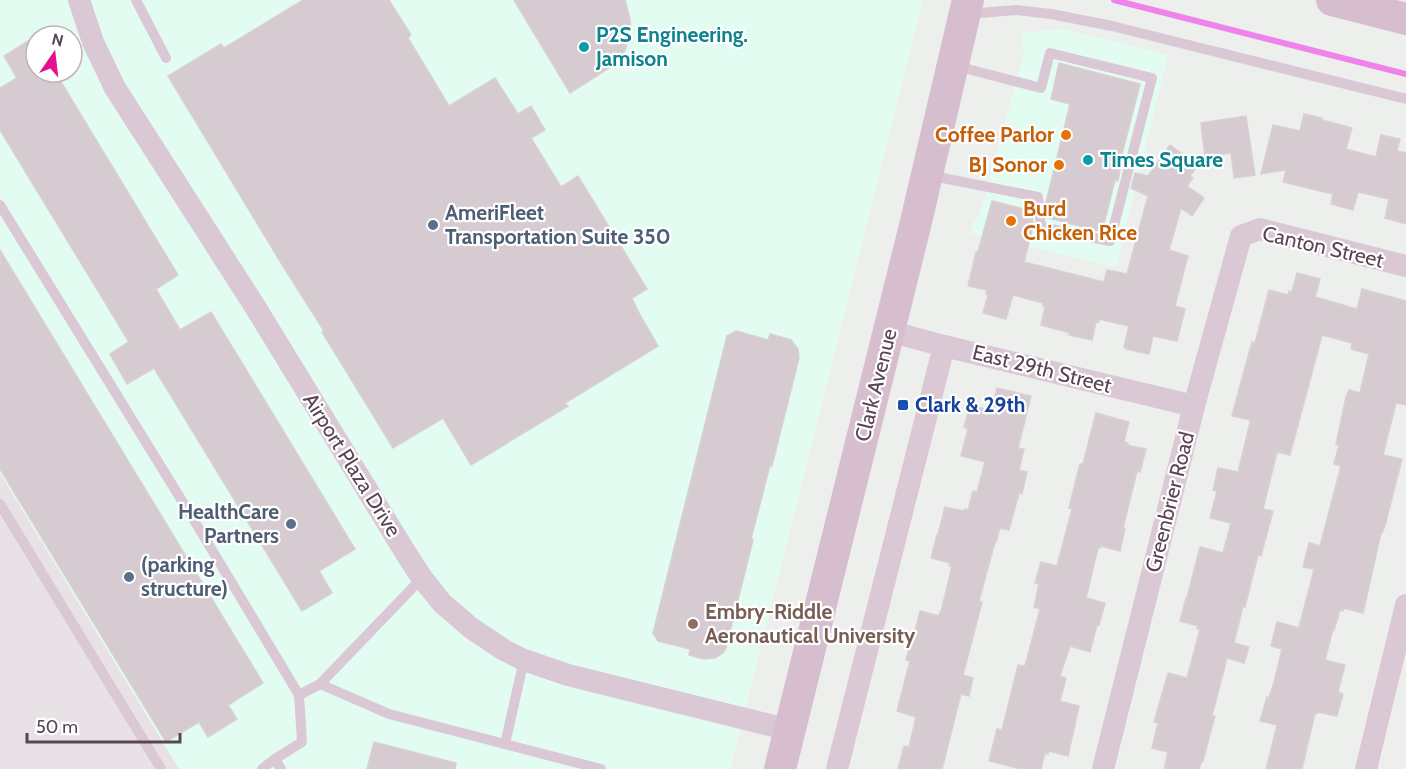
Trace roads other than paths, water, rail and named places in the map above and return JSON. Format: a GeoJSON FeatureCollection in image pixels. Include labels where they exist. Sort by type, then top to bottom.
{"type":"FeatureCollection","features":[{"type":"Feature","properties":{"kind":"main road"},"geometry":{"type":"LineString","coordinates":[[1332,0],[1406,19]]}},
{"type":"Feature","properties":{"kind":"main road","name":"Clark Avenue"},"geometry":{"type":"LineString","coordinates":[[780,769],[967,5]]}},
{"type":"Feature","properties":{"kind":"street","name":"Airport Plaza Drive"},"geometry":{"type":"LineString","coordinates":[[80,0],[93,42],[115,88],[254,306],[422,578],[442,603],[471,628],[524,660],[568,675],[790,730]]}},
{"type":"Feature","properties":{"kind":"street","name":"Canton Street"},"geometry":{"type":"LineString","coordinates":[[1241,236],[1260,229],[1406,266]]}},
{"type":"Feature","properties":{"kind":"street","name":"Greenbrier Road"},"geometry":{"type":"LineString","coordinates":[[1103,769],[1194,406],[1241,236]]}},
{"type":"Feature","properties":{"kind":"street","name":"East 29th Street"},"geometry":{"type":"LineString","coordinates":[[889,331],[1194,406]]}},
{"type":"Feature","properties":{"kind":"street"},"geometry":{"type":"LineString","coordinates":[[837,769],[944,346]]}},
{"type":"Feature","properties":{"kind":"street"},"geometry":{"type":"LineString","coordinates":[[1366,769],[1406,605]]}},
{"type":"Feature","properties":{"kind":"lane"},"geometry":{"type":"LineString","coordinates":[[136,0],[166,58]]}},
{"type":"Feature","properties":{"kind":"lane"},"geometry":{"type":"LineString","coordinates":[[967,5],[1016,10],[1112,26],[1406,99]]}},
{"type":"Feature","properties":{"kind":"lane"},"geometry":{"type":"LineString","coordinates":[[927,175],[1038,197],[1041,227],[1110,241],[1152,78],[1050,53],[1041,88],[953,65]]}},
{"type":"Feature","properties":{"kind":"lane"},"geometry":{"type":"LineString","coordinates":[[0,205],[203,534],[299,695],[302,742],[278,764],[261,769]]}},
{"type":"Feature","properties":{"kind":"lane"},"geometry":{"type":"LineString","coordinates":[[0,504],[161,769]]}},
{"type":"Feature","properties":{"kind":"lane"},"geometry":{"type":"LineString","coordinates":[[299,695],[320,684],[422,578]]}},
{"type":"Feature","properties":{"kind":"lane"},"geometry":{"type":"LineString","coordinates":[[505,744],[524,660]]}},
{"type":"Feature","properties":{"kind":"lane"},"geometry":{"type":"LineString","coordinates":[[320,684],[389,714],[601,769]]}},
{"type":"Feature","properties":{"kind":"waterway"},"geometry":{"type":"LineString","coordinates":[[1114,0],[1406,74]]}},
{"type":"Feature","properties":{"kind":"place","name":"P2S Engineering. Jamison"},"geometry":{"type":"Point","coordinates":[584,47]}},
{"type":"Feature","properties":{"kind":"place","name":"Coffee Parlor"},"geometry":{"type":"Point","coordinates":[1066,135]}},
{"type":"Feature","properties":{"kind":"place","name":"Times Square"},"geometry":{"type":"Point","coordinates":[1088,160]}},
{"type":"Feature","properties":{"kind":"place","name":"BJ Sonor"},"geometry":{"type":"Point","coordinates":[1059,165]}},
{"type":"Feature","properties":{"kind":"place","name":"Burd Chicken Rice"},"geometry":{"type":"Point","coordinates":[1011,221]}},
{"type":"Feature","properties":{"kind":"place","name":"AmeriFleet Transportation Suite 350"},"geometry":{"type":"Point","coordinates":[433,225]}},
{"type":"Feature","properties":{"kind":"place","name":"Clark & 29th"},"geometry":{"type":"Point","coordinates":[903,405]}},
{"type":"Feature","properties":{"kind":"place","name":"HealthCare Partners"},"geometry":{"type":"Point","coordinates":[291,524]}},
{"type":"Feature","properties":{"kind":"place","name":"(parking structure)"},"geometry":{"type":"Point","coordinates":[129,577]}},
{"type":"Feature","properties":{"kind":"place","name":"Embry-Riddle Aeronautical University"},"geometry":{"type":"Point","coordinates":[693,624]}}]}
